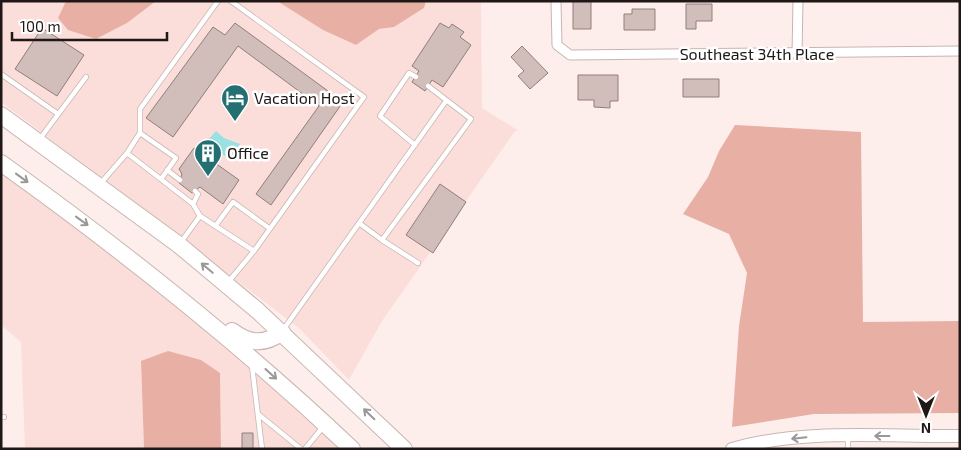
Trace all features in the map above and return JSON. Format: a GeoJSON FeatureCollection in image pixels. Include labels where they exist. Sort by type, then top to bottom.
{"type":"FeatureCollection","features":[{"type":"Feature","properties":{"kind":"highway"},"geometry":{"type":"LineString","coordinates":[[1,114],[100,185],[227,284],[282,332],[404,449]]}},
{"type":"Feature","properties":{"kind":"highway"},"geometry":{"type":"LineString","coordinates":[[1,163],[103,237],[178,296],[251,357],[352,449]]}},
{"type":"Feature","properties":{"kind":"highway"},"geometry":{"type":"LineString","coordinates":[[178,296],[207,310],[235,333],[251,341],[263,342],[274,338],[282,332]]}},
{"type":"Feature","properties":{"kind":"main road"},"geometry":{"type":"LineString","coordinates":[[732,449],[754,443],[802,437],[848,442],[960,436]]}},
{"type":"Feature","properties":{"kind":"street","name":"Southeast 34th Place"},"geometry":{"type":"LineString","coordinates":[[556,1],[557,45],[570,55],[797,55],[960,51]]}},
{"type":"Feature","properties":{"kind":"street"},"geometry":{"type":"LineString","coordinates":[[797,55],[798,1]]}},
{"type":"Feature","properties":{"kind":"lane"},"geometry":{"type":"LineString","coordinates":[[100,185],[127,153],[140,133],[140,109],[218,1]]}},
{"type":"Feature","properties":{"kind":"lane"},"geometry":{"type":"LineString","coordinates":[[227,284],[254,252],[269,228],[364,97],[231,1]]}},
{"type":"Feature","properties":{"kind":"lane"},"geometry":{"type":"LineString","coordinates":[[415,145],[380,116],[408,73],[416,77]]}},
{"type":"Feature","properties":{"kind":"lane"},"geometry":{"type":"LineString","coordinates":[[1,74],[58,114]]}},
{"type":"Feature","properties":{"kind":"lane"},"geometry":{"type":"LineString","coordinates":[[38,141],[86,76]]}},
{"type":"Feature","properties":{"kind":"lane"},"geometry":{"type":"LineString","coordinates":[[382,240],[471,119],[428,86]]}},
{"type":"Feature","properties":{"kind":"lane"},"geometry":{"type":"LineString","coordinates":[[282,332],[446,101]]}},
{"type":"Feature","properties":{"kind":"lane"},"geometry":{"type":"LineString","coordinates":[[140,133],[176,158],[161,179]]}},
{"type":"Feature","properties":{"kind":"lane"},"geometry":{"type":"LineString","coordinates":[[127,153],[193,204],[200,216],[254,252]]}},
{"type":"Feature","properties":{"kind":"lane"},"geometry":{"type":"LineString","coordinates":[[167,170],[180,180]]}},
{"type":"Feature","properties":{"kind":"lane"},"geometry":{"type":"LineString","coordinates":[[193,204],[198,194],[195,191]]}},
{"type":"Feature","properties":{"kind":"lane"},"geometry":{"type":"LineString","coordinates":[[216,225],[233,202],[269,228]]}},
{"type":"Feature","properties":{"kind":"lane"},"geometry":{"type":"LineString","coordinates":[[179,245],[200,216]]}},
{"type":"Feature","properties":{"kind":"lane"},"geometry":{"type":"LineString","coordinates":[[359,223],[418,263]]}},
{"type":"Feature","properties":{"kind":"lane"},"geometry":{"type":"LineString","coordinates":[[251,357],[262,449]]}},
{"type":"Feature","properties":{"kind":"lane"},"geometry":{"type":"LineString","coordinates":[[258,414],[303,449],[326,424]]}},
{"type":"Feature","properties":{"kind":"shaded area"},"geometry":{"type":"Polygon","coordinates":[[[1,1],[66,1],[58,19],[96,39],[127,23],[156,1],[277,1],[323,30],[356,45],[379,29],[394,27],[424,8],[426,1],[481,1],[482,108],[519,131],[515,131],[382,321],[349,380],[299,328],[1,102],[1,1]]]}},
{"type":"Feature","properties":{"kind":"shaded area"},"geometry":{"type":"Polygon","coordinates":[[[66,1],[156,1],[127,23],[96,39],[68,30],[58,18],[66,1]]]}},
{"type":"Feature","properties":{"kind":"shaded area"},"geometry":{"type":"Polygon","coordinates":[[[277,1],[426,1],[424,8],[394,27],[379,29],[356,45],[323,30],[277,1]]]}},
{"type":"Feature","properties":{"kind":"shaded area"},"geometry":{"type":"Polygon","coordinates":[[[735,125],[861,132],[863,322],[960,321],[960,413],[814,414],[732,427],[739,326],[747,273],[729,234],[683,214],[708,177],[719,151],[735,125]]]}},
{"type":"Feature","properties":{"kind":"shaded area"},"geometry":{"type":"Polygon","coordinates":[[[1,170],[173,300],[344,449],[221,449],[220,373],[141,361],[144,449],[25,449],[21,342],[1,325],[1,170]]]}},
{"type":"Feature","properties":{"kind":"shaded area"},"geometry":{"type":"Polygon","coordinates":[[[168,351],[201,360],[220,373],[221,449],[144,449],[141,361],[168,351]]]}},
{"type":"Feature","properties":{"kind":"water"},"geometry":{"type":"Polygon","coordinates":[[[216,131],[224,138],[240,144],[229,160],[208,140],[216,131]]]}},
{"type":"Feature","properties":{"kind":"building"},"geometry":{"type":"Polygon","coordinates":[[[573,1],[591,1],[591,29],[573,29],[573,1]]]}},
{"type":"Feature","properties":{"kind":"building"},"geometry":{"type":"Polygon","coordinates":[[[686,4],[712,4],[712,21],[696,21],[696,29],[686,29],[686,4]]]}},
{"type":"Feature","properties":{"kind":"building"},"geometry":{"type":"Polygon","coordinates":[[[632,9],[655,9],[655,30],[624,30],[624,14],[632,14],[632,9]]]}},
{"type":"Feature","properties":{"kind":"building"},"geometry":{"type":"Polygon","coordinates":[[[235,23],[343,102],[271,205],[256,194],[319,106],[238,46],[173,137],[146,118],[213,27],[225,35],[235,23]]]}},
{"type":"Feature","properties":{"kind":"building"},"geometry":{"type":"Polygon","coordinates":[[[440,23],[449,28],[452,24],[464,32],[460,37],[471,45],[443,87],[432,80],[425,91],[412,82],[419,71],[412,66],[440,23]]]}},
{"type":"Feature","properties":{"kind":"building"},"geometry":{"type":"Polygon","coordinates":[[[42,28],[84,55],[57,96],[15,69],[42,28]]]}},
{"type":"Feature","properties":{"kind":"building"},"geometry":{"type":"Polygon","coordinates":[[[522,46],[548,73],[530,89],[518,76],[524,71],[511,57],[522,46]]]}},
{"type":"Feature","properties":{"kind":"building"},"geometry":{"type":"Polygon","coordinates":[[[578,75],[618,75],[618,101],[610,101],[610,108],[594,107],[594,100],[578,100],[578,75]]]}},
{"type":"Feature","properties":{"kind":"building"},"geometry":{"type":"Polygon","coordinates":[[[683,79],[719,79],[719,97],[683,97],[683,79]]]}},
{"type":"Feature","properties":{"kind":"building","name":"Office"},"geometry":{"type":"Polygon","coordinates":[[[194,148],[239,180],[223,204],[200,187],[192,193],[179,183],[182,174],[179,169],[194,148]]]}},
{"type":"Feature","properties":{"kind":"building"},"geometry":{"type":"Polygon","coordinates":[[[440,184],[466,202],[433,253],[406,235],[440,184]]]}},
{"type":"Feature","properties":{"kind":"building"},"geometry":{"type":"Polygon","coordinates":[[[242,433],[253,433],[253,449],[242,449],[242,433]]]}},
{"type":"Feature","properties":{"kind":"place","name":"Vacation Host"},"geometry":{"type":"Point","coordinates":[235,122]}},
{"type":"Feature","properties":{"kind":"place","name":"Office"},"geometry":{"type":"Point","coordinates":[208,177]}}]}
